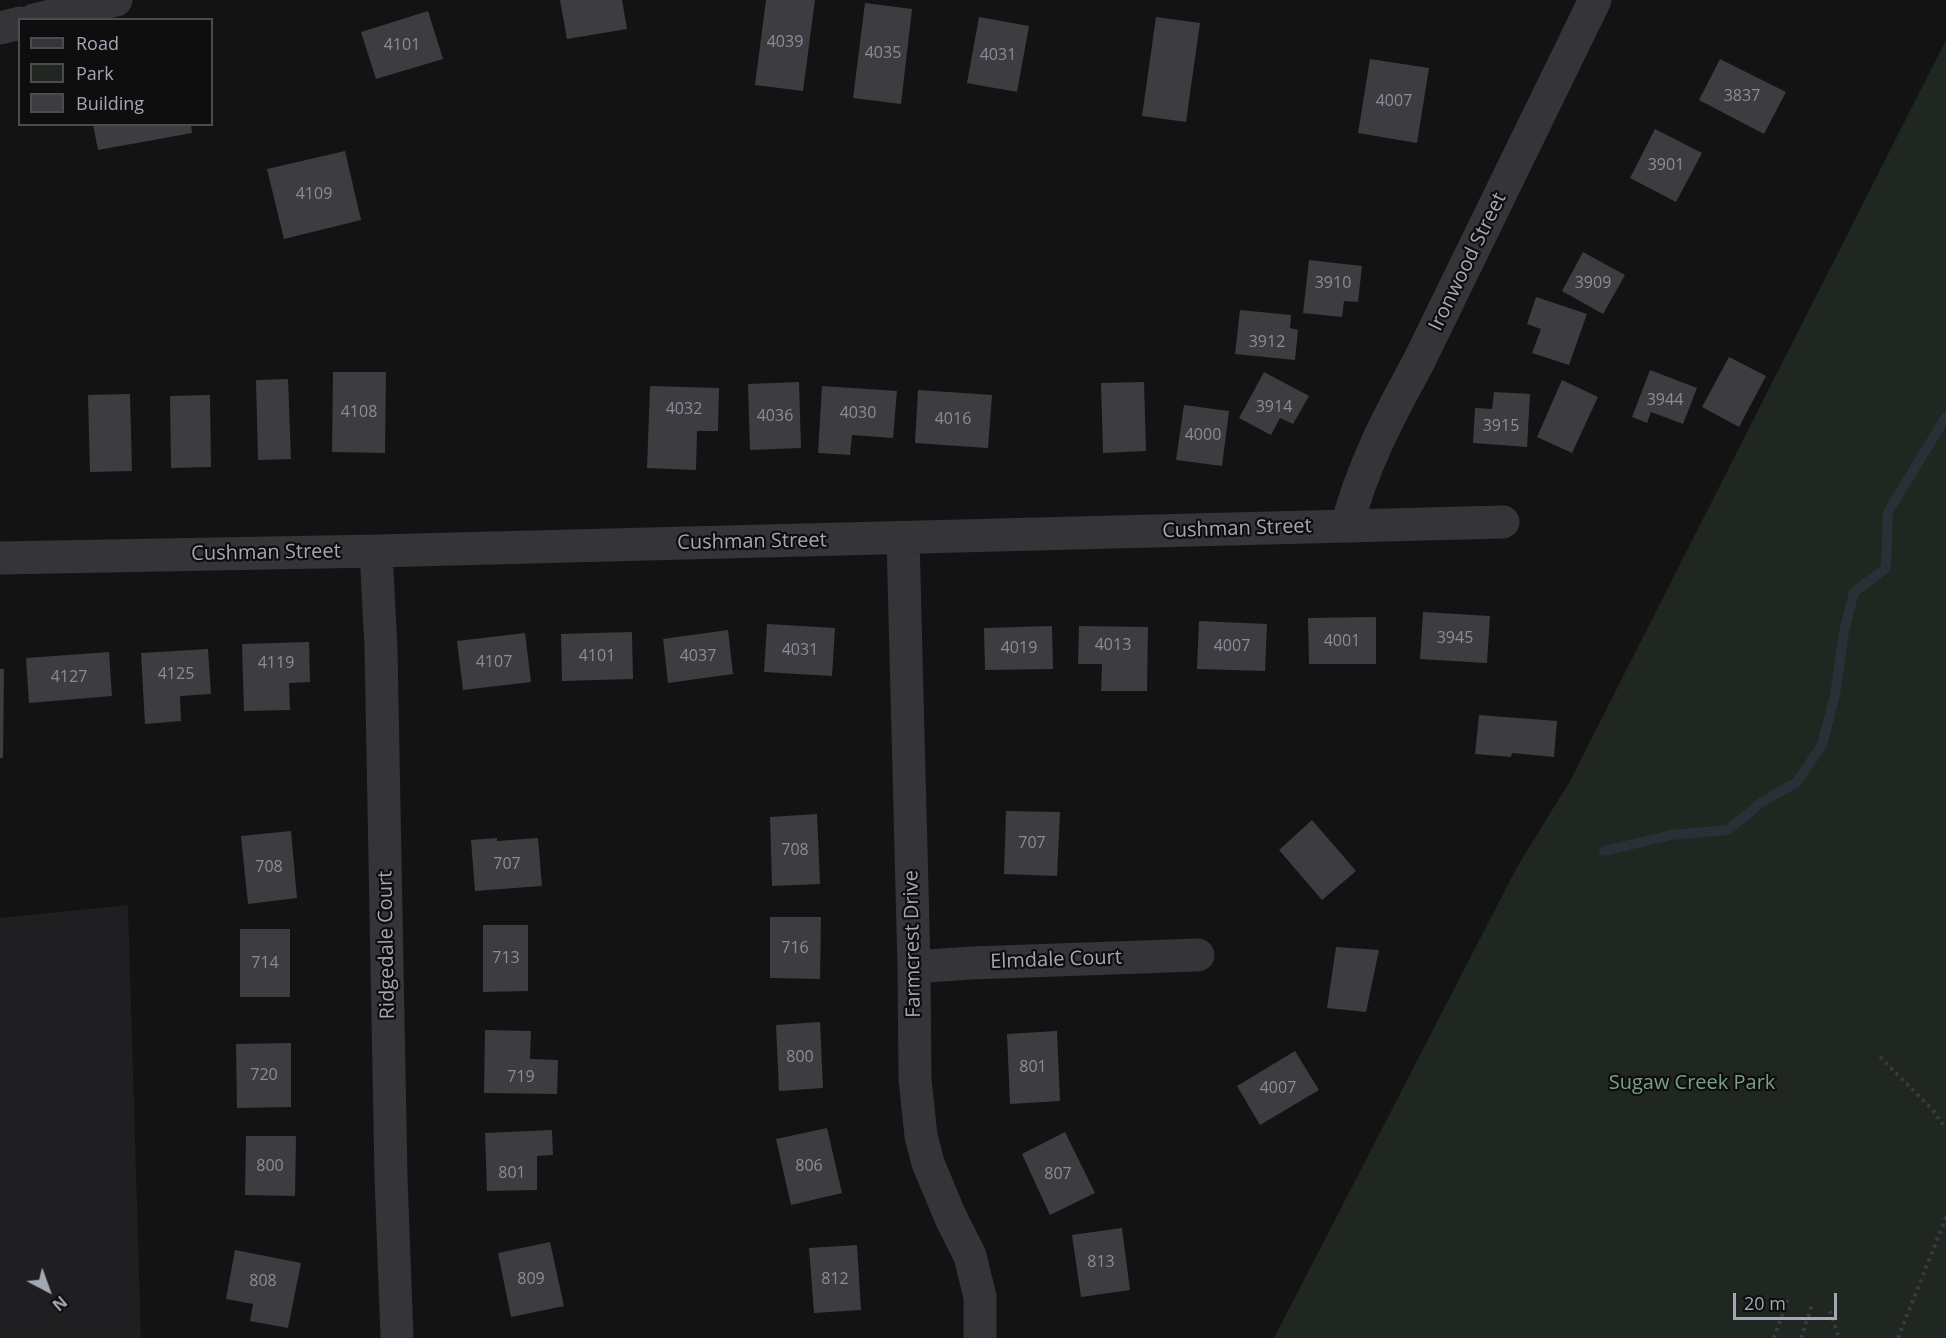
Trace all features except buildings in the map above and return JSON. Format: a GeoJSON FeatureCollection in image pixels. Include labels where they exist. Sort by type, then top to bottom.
{"type":"FeatureCollection","features":[{"type":"Feature","properties":{"kind":"street"},"geometry":{"type":"LineString","coordinates":[[42,18],[116,0]]}},
{"type":"Feature","properties":{"kind":"street","name":"Ironwood Street"},"geometry":{"type":"LineString","coordinates":[[1347,526],[1356,491],[1389,415],[1418,363],[1587,2]]}},
{"type":"Feature","properties":{"kind":"street"},"geometry":{"type":"LineString","coordinates":[[0,28],[18,24]]}},
{"type":"Feature","properties":{"kind":"street","name":"Cushman Street"},"geometry":{"type":"LineString","coordinates":[[0,558],[376,551],[1503,522]]}},
{"type":"Feature","properties":{"kind":"street","name":"Farmcrest Drive"},"geometry":{"type":"LineString","coordinates":[[903,538],[915,1079],[921,1136],[928,1163],[970,1256],[980,1297],[980,1338]]}},
{"type":"Feature","properties":{"kind":"street","name":"Ridgedale Court"},"geometry":{"type":"LineString","coordinates":[[376,551],[381,648],[391,1177],[397,1338]]}},
{"type":"Feature","properties":{"kind":"street","name":"Elmdale Court"},"geometry":{"type":"LineString","coordinates":[[914,967],[1198,955]]}},
{"type":"Feature","properties":{"kind":"path"},"geometry":{"type":"LineString","coordinates":[[1880,1057],[1932,1109],[1946,1129]]}},
{"type":"Feature","properties":{"kind":"path"},"geometry":{"type":"LineString","coordinates":[[1898,1338],[1946,1217]]}},
{"type":"Feature","properties":{"kind":"path"},"geometry":{"type":"LineString","coordinates":[[1774,1338],[1789,1296]]}},
{"type":"Feature","properties":{"kind":"path"},"geometry":{"type":"LineString","coordinates":[[1801,1338],[1812,1305]]}},
{"type":"Feature","properties":{"kind":"path"},"geometry":{"type":"LineString","coordinates":[[1830,1311],[1839,1338]]}},
{"type":"Feature","properties":{"kind":"shaded area"},"geometry":{"type":"Polygon","coordinates":[[[128,905],[141,1338],[0,1338],[0,918],[128,905]]]}},
{"type":"Feature","properties":{"kind":"green space","name":"Sugaw Creek Park"},"geometry":{"type":"Polygon","coordinates":[[[1946,40],[1946,1338],[1274,1338],[1517,867],[1570,781],[1946,40]]]}},
{"type":"Feature","properties":{"kind":"waterway"},"geometry":{"type":"LineString","coordinates":[[1604,851],[1671,835],[1728,830],[1762,802],[1797,782],[1822,745],[1835,695],[1844,632],[1854,592],[1886,568],[1888,512],[1946,417]]}}]}
